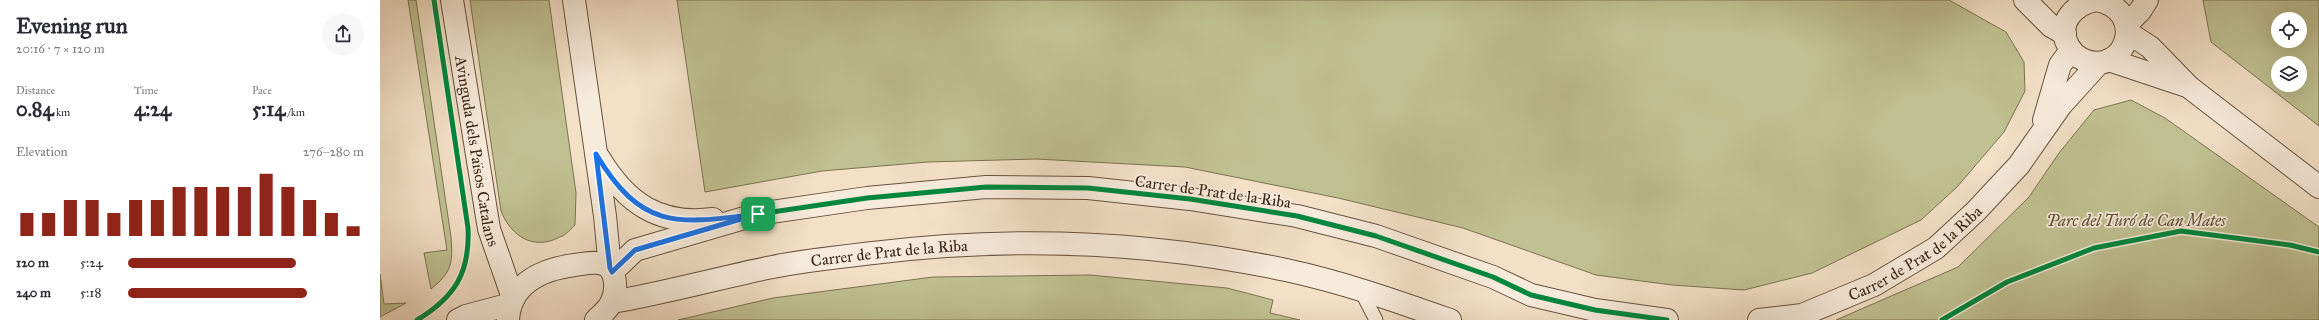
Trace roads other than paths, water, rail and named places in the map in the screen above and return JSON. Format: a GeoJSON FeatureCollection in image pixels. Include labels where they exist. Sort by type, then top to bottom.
{"type":"FeatureCollection","features":[{"type":"Feature","properties":{"kind":"street","name":"Avinguda dels Països Catalans"},"geometry":{"type":"LineString","coordinates":[[452,0],[489,229],[511,307]]}},
{"type":"Feature","properties":{"kind":"street"},"geometry":{"type":"LineString","coordinates":[[574,0],[611,270],[615,281],[615,292],[612,302],[596,320]]}},
{"type":"Feature","properties":{"kind":"street"},"geometry":{"type":"LineString","coordinates":[[2025,0],[2068,42],[2078,58],[2088,62],[2104,61],[2189,87]]}},
{"type":"Feature","properties":{"kind":"street"},"geometry":{"type":"LineString","coordinates":[[2104,61],[2122,49],[2127,28],[2147,0]]}},
{"type":"Feature","properties":{"kind":"street"},"geometry":{"type":"LineString","coordinates":[[2068,42],[2065,26],[2072,11],[2095,1],[2115,7],[2122,14],[2127,28],[2150,47],[2189,87],[2319,187]]}},
{"type":"Feature","properties":{"kind":"street","name":"Carrer de Prat de la Riba"},"geometry":{"type":"LineString","coordinates":[[2039,136],[2068,42]]}},
{"type":"Feature","properties":{"kind":"street","name":"Carrer de Prat de la Riba"},"geometry":{"type":"LineString","coordinates":[[1759,320],[1802,315],[1874,285],[1936,248],[1976,211],[2019,165],[2061,105],[2104,61]]}},
{"type":"Feature","properties":{"kind":"street"},"geometry":{"type":"LineString","coordinates":[[596,154],[609,174],[631,199],[648,210],[666,217],[685,221],[701,221],[758,214]]}},
{"type":"Feature","properties":{"kind":"street","name":"Carrer de Prat de la Riba"},"geometry":{"type":"LineString","coordinates":[[611,270],[635,250],[758,214],[866,198],[986,188],[1088,188],[1190,199],[1297,216],[1376,236],[1493,277],[1531,295],[1595,310],[1667,320]]}},
{"type":"Feature","properties":{"kind":"street","name":"Carrer de Prat de la Riba"},"geometry":{"type":"LineString","coordinates":[[612,302],[652,295],[768,268],[873,252],[988,242],[1085,243],[1183,253],[1286,270],[1360,289],[1450,320]]}},
{"type":"Feature","properties":{"kind":"street"},"geometry":{"type":"LineString","coordinates":[[458,320],[466,316],[511,307],[526,282],[539,274],[553,269],[590,263],[603,264],[611,270]]}},
{"type":"Feature","properties":{"kind":"lane"},"geometry":{"type":"LineString","coordinates":[[1360,289],[1376,320]]}},
{"type":"Feature","properties":{"kind":"park label","name":"Parc del Turó de Can Mates"},"geometry":{"type":"Point","coordinates":[2136,220]}}]}
